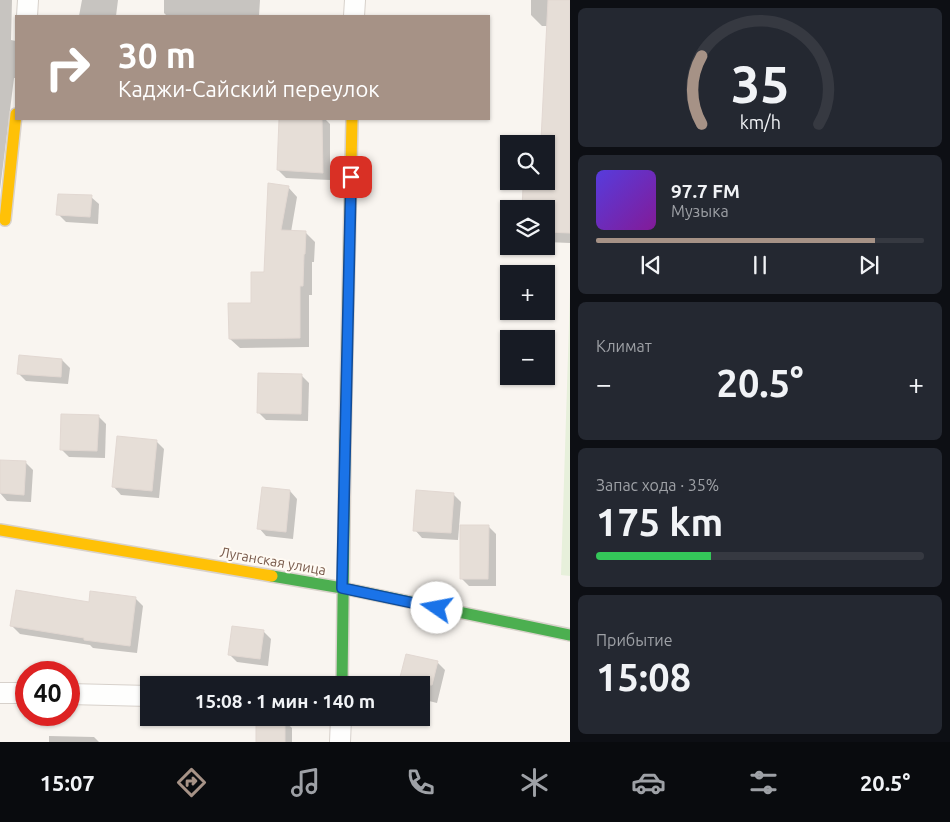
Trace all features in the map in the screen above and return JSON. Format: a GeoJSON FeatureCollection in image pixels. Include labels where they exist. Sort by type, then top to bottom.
{"type":"FeatureCollection","features":[{"type":"Feature","properties":{"kind":"street"},"geometry":{"type":"LineString","coordinates":[[27,15],[28,0]]}},
{"type":"Feature","properties":{"kind":"street"},"geometry":{"type":"LineString","coordinates":[[354,15],[355,0]]}},
{"type":"Feature","properties":{"kind":"street"},"geometry":{"type":"LineString","coordinates":[[5,220],[15,120]]}},
{"type":"Feature","properties":{"kind":"street"},"geometry":{"type":"LineString","coordinates":[[342,676],[342,588],[352,120]]}},
{"type":"Feature","properties":{"kind":"street","name":"Луганская улица"},"geometry":{"type":"LineString","coordinates":[[0,530],[342,588],[570,635]]}},
{"type":"Feature","properties":{"kind":"street"},"geometry":{"type":"LineString","coordinates":[[0,693],[15,693]]}},
{"type":"Feature","properties":{"kind":"street"},"geometry":{"type":"LineString","coordinates":[[80,694],[140,696]]}},
{"type":"Feature","properties":{"kind":"street"},"geometry":{"type":"LineString","coordinates":[[340,742],[341,726]]}},
{"type":"Feature","properties":{"kind":"green space"},"geometry":{"type":"Polygon","coordinates":[[[570,292],[570,576],[561,575],[570,292]]]}},
{"type":"Feature","properties":{"kind":"building"},"geometry":{"type":"Polygon","coordinates":[[[548,0],[570,0],[570,233],[555,232],[555,200],[522,200],[523,190],[555,190],[555,135],[541,135],[548,0]]]}},
{"type":"Feature","properties":{"kind":"building"},"geometry":{"type":"Polygon","coordinates":[[[279,120],[322,120],[323,173],[277,170],[279,120]]]}},
{"type":"Feature","properties":{"kind":"building"},"geometry":{"type":"Polygon","coordinates":[[[268,183],[289,186],[281,230],[306,231],[303,286],[300,286],[300,338],[229,339],[228,303],[251,303],[251,272],[264,272],[268,183]]]}},
{"type":"Feature","properties":{"kind":"building"},"geometry":{"type":"Polygon","coordinates":[[[58,194],[92,195],[90,217],[56,215],[58,194]]]}},
{"type":"Feature","properties":{"kind":"building"},"geometry":{"type":"Polygon","coordinates":[[[19,355],[62,359],[61,377],[17,374],[19,355]]]}},
{"type":"Feature","properties":{"kind":"building"},"geometry":{"type":"Polygon","coordinates":[[[258,373],[302,374],[301,414],[257,413],[258,373]]]}},
{"type":"Feature","properties":{"kind":"building"},"geometry":{"type":"Polygon","coordinates":[[[61,414],[99,415],[97,451],[60,450],[61,414]]]}},
{"type":"Feature","properties":{"kind":"building"},"geometry":{"type":"Polygon","coordinates":[[[117,436],[157,440],[152,491],[112,487],[117,436]]]}},
{"type":"Feature","properties":{"kind":"building"},"geometry":{"type":"Polygon","coordinates":[[[0,460],[26,461],[24,495],[0,493],[0,460]]]}},
{"type":"Feature","properties":{"kind":"building"},"geometry":{"type":"Polygon","coordinates":[[[262,487],[290,490],[286,532],[257,529],[262,487]]]}},
{"type":"Feature","properties":{"kind":"building"},"geometry":{"type":"Polygon","coordinates":[[[416,490],[454,493],[451,533],[413,531],[416,490]]]}},
{"type":"Feature","properties":{"kind":"building"},"geometry":{"type":"Polygon","coordinates":[[[460,525],[489,525],[488,579],[460,579],[460,525]]]}},
{"type":"Feature","properties":{"kind":"building"},"geometry":{"type":"Polygon","coordinates":[[[16,590],[89,602],[90,591],[136,597],[130,646],[84,640],[84,638],[10,626],[16,590]]]}},
{"type":"Feature","properties":{"kind":"building"},"geometry":{"type":"Polygon","coordinates":[[[232,626],[264,630],[260,659],[228,655],[232,626]]]}},
{"type":"Feature","properties":{"kind":"building"},"geometry":{"type":"Polygon","coordinates":[[[406,654],[438,661],[432,685],[430,685],[430,676],[400,676],[406,654]]]}},
{"type":"Feature","properties":{"kind":"building"},"geometry":{"type":"Polygon","coordinates":[[[256,726],[285,726],[285,742],[256,742],[256,726]]]}},
{"type":"Feature","properties":{"kind":"traffic: fast"},"geometry":{"type":"LineString","coordinates":[[342,676],[345,440]]}},
{"type":"Feature","properties":{"kind":"traffic: fast"},"geometry":{"type":"LineString","coordinates":[[272,576],[342,588],[570,635]]}},
{"type":"Feature","properties":{"kind":"traffic: slow"},"geometry":{"type":"LineString","coordinates":[[5,220],[15,120]]}},
{"type":"Feature","properties":{"kind":"traffic: slow"},"geometry":{"type":"LineString","coordinates":[[345,440],[352,120]]}},
{"type":"Feature","properties":{"kind":"traffic: slow"},"geometry":{"type":"LineString","coordinates":[[0,530],[272,576]]}},
{"type":"Feature","properties":{"kind":"route"},"geometry":{"type":"LineString","coordinates":[[351,177],[342,588],[437,608]]}}]}
